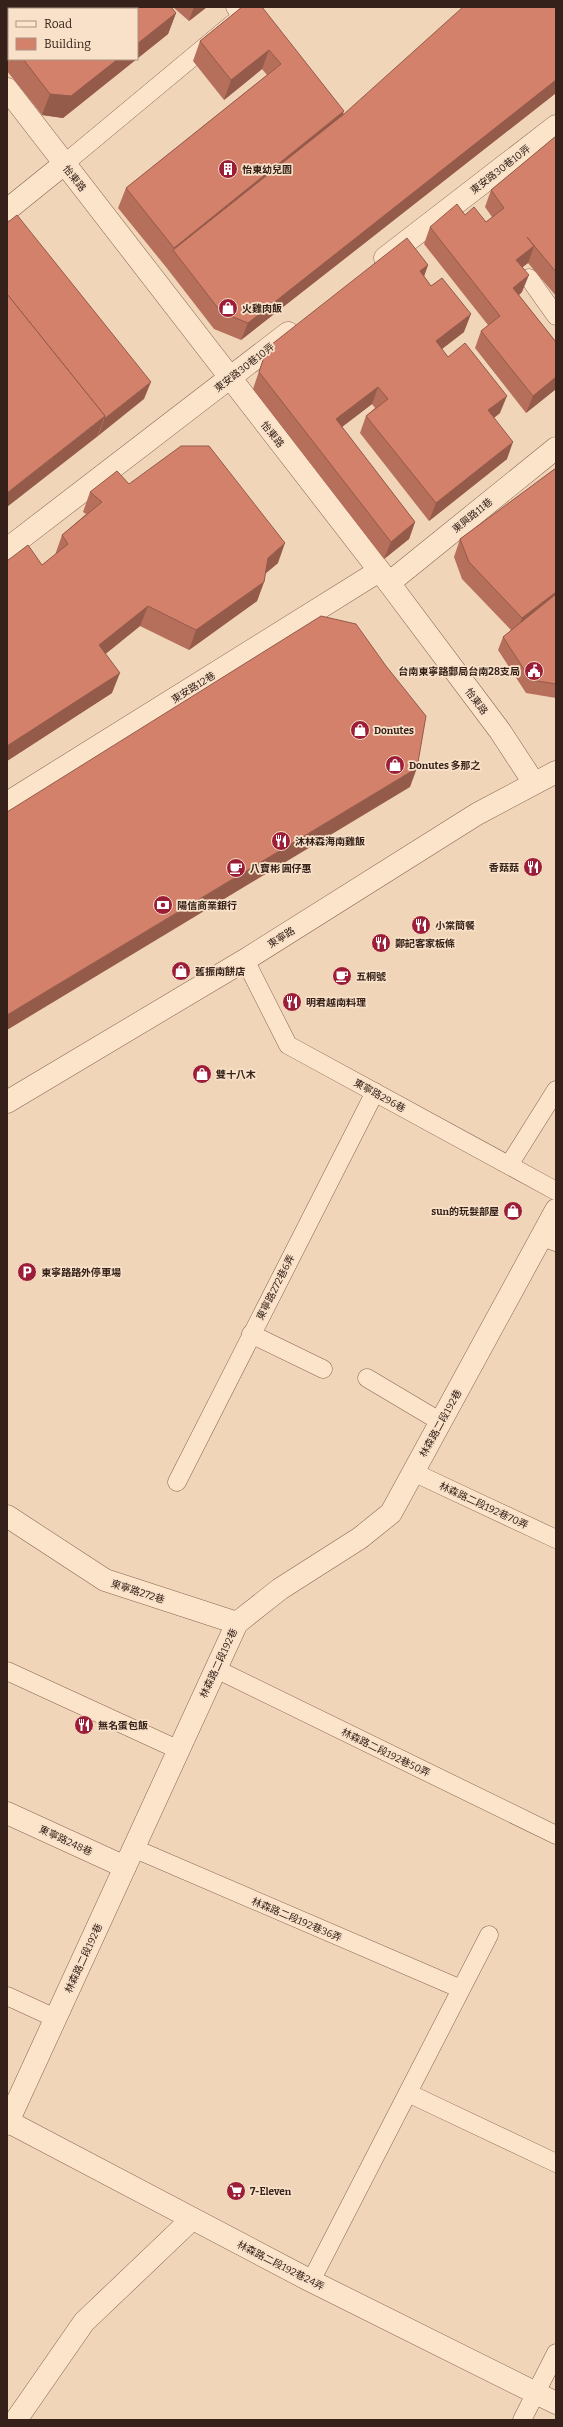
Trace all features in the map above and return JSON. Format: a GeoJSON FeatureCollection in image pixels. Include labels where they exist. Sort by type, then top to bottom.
{"type":"FeatureCollection","features":[{"type":"Feature","properties":{"kind":"street","name":"怡東路"},"geometry":{"type":"LineString","coordinates":[[7,89],[384,577],[500,731],[534,783]]}},
{"type":"Feature","properties":{"kind":"street","name":"東安路30巷10弄"},"geometry":{"type":"LineString","coordinates":[[368,272],[556,126]]}},
{"type":"Feature","properties":{"kind":"street"},"geometry":{"type":"LineString","coordinates":[[7,210],[64,164]]}},
{"type":"Feature","properties":{"kind":"street","name":"東安路30巷10弄"},"geometry":{"type":"LineString","coordinates":[[7,549],[305,320]]}},
{"type":"Feature","properties":{"kind":"street","name":"東興路11巷"},"geometry":{"type":"LineString","coordinates":[[384,577],[556,448]]}},
{"type":"Feature","properties":{"kind":"street","name":"東安路12巷"},"geometry":{"type":"LineString","coordinates":[[7,803],[384,577]]}},
{"type":"Feature","properties":{"kind":"street","name":"東寧路"},"geometry":{"type":"LineString","coordinates":[[7,1102],[245,960],[478,814],[556,772]]}},
{"type":"Feature","properties":{"kind":"street","name":"林森路二段192巷"},"geometry":{"type":"LineString","coordinates":[[7,2122],[237,1623],[280,1589],[360,1538],[391,1513],[441,1422],[549,1240],[556,1210]]}},
{"type":"Feature","properties":{"kind":"street","name":"東寧路272巷"},"geometry":{"type":"LineString","coordinates":[[7,1516],[105,1580],[237,1623]]}},
{"type":"Feature","properties":{"kind":"street","name":"東寧路248巷"},"geometry":{"type":"LineString","coordinates":[[7,1813],[129,1858]]}},
{"type":"Feature","properties":{"kind":"street","name":"林森路二段192巷24弄"},"geometry":{"type":"LineString","coordinates":[[7,2122],[311,2282],[537,2392],[556,2403]]}},
{"type":"Feature","properties":{"kind":"street"},"geometry":{"type":"LineString","coordinates":[[16,2420],[84,2322],[192,2220]]}},
{"type":"Feature","properties":{"kind":"lane"},"geometry":{"type":"LineString","coordinates":[[64,164],[242,16],[235,7]]}},
{"type":"Feature","properties":{"kind":"lane"},"geometry":{"type":"LineString","coordinates":[[529,278],[556,316]]}},
{"type":"Feature","properties":{"kind":"lane","name":"東寧路296巷"},"geometry":{"type":"LineString","coordinates":[[245,960],[288,1045],[556,1191]]}},
{"type":"Feature","properties":{"kind":"lane"},"geometry":{"type":"LineString","coordinates":[[509,1165],[556,1090]]}},
{"type":"Feature","properties":{"kind":"lane","name":"東寧路272巷6弄"},"geometry":{"type":"LineString","coordinates":[[177,1482],[375,1092]]}},
{"type":"Feature","properties":{"kind":"lane"},"geometry":{"type":"LineString","coordinates":[[251,1334],[323,1369]]}},
{"type":"Feature","properties":{"kind":"lane"},"geometry":{"type":"LineString","coordinates":[[367,1378],[441,1422]]}},
{"type":"Feature","properties":{"kind":"lane","name":"林森路二段192巷70弄"},"geometry":{"type":"LineString","coordinates":[[413,1472],[556,1539]]}},
{"type":"Feature","properties":{"kind":"lane","name":"林森路二段192巷50弄"},"geometry":{"type":"LineString","coordinates":[[216,1669],[556,1834]]}},
{"type":"Feature","properties":{"kind":"lane"},"geometry":{"type":"LineString","coordinates":[[7,1671],[179,1750]]}},
{"type":"Feature","properties":{"kind":"lane","name":"林森路二段192巷36弄"},"geometry":{"type":"LineString","coordinates":[[129,1858],[461,1989]]}},
{"type":"Feature","properties":{"kind":"lane"},"geometry":{"type":"LineString","coordinates":[[311,2282],[489,1935]]}},
{"type":"Feature","properties":{"kind":"lane"},"geometry":{"type":"LineString","coordinates":[[7,1996],[55,2018]]}},
{"type":"Feature","properties":{"kind":"lane"},"geometry":{"type":"LineString","coordinates":[[408,2093],[556,2163]]}},
{"type":"Feature","properties":{"kind":"lane"},"geometry":{"type":"LineString","coordinates":[[522,2420],[556,2354]]}},
{"type":"Feature","properties":{"kind":"building"},"geometry":{"type":"Polygon","coordinates":[[[7,7],[171,7],[176,13],[138,43],[138,8],[8,8],[8,40],[7,7]]]}},
{"type":"Feature","properties":{"kind":"building","name":"怡東幼兒園"},"geometry":{"type":"Polygon","coordinates":[[[242,7],[262,7],[344,111],[174,248],[126,188],[281,64],[269,50],[231,80],[200,41],[242,7]]]}},
{"type":"Feature","properties":{"kind":"building"},"geometry":{"type":"Polygon","coordinates":[[[463,7],[556,7],[556,80],[248,323],[221,312],[173,250],[344,114],[463,7]]]}},
{"type":"Feature","properties":{"kind":"building"},"geometry":{"type":"Polygon","coordinates":[[[24,60],[117,60],[71,96],[50,94],[24,60]]]}},
{"type":"Feature","properties":{"kind":"building"},"geometry":{"type":"Polygon","coordinates":[[[556,136],[556,272],[527,237],[534,246],[516,260],[529,275],[513,288],[556,342],[556,377],[533,396],[481,331],[500,316],[430,227],[457,204],[465,215],[474,207],[486,222],[504,208],[491,190],[556,136]]]}},
{"type":"Feature","properties":{"kind":"building"},"geometry":{"type":"Polygon","coordinates":[[[17,215],[151,382],[104,419],[105,416],[7,294],[7,223],[17,215]]]}},
{"type":"Feature","properties":{"kind":"building"},"geometry":{"type":"Polygon","coordinates":[[[407,238],[428,265],[420,271],[431,286],[442,278],[471,314],[436,341],[448,357],[465,343],[507,396],[488,410],[513,442],[436,503],[366,416],[388,399],[378,387],[336,419],[415,522],[391,542],[259,372],[267,348],[407,238]]]}},
{"type":"Feature","properties":{"kind":"building"},"geometry":{"type":"Polygon","coordinates":[[[7,294],[105,416],[7,493],[7,294]]]}},
{"type":"Feature","properties":{"kind":"building"},"geometry":{"type":"Polygon","coordinates":[[[181,446],[209,446],[285,543],[268,558],[264,582],[196,630],[148,606],[99,645],[120,673],[7,746],[7,561],[28,545],[42,565],[68,544],[62,535],[102,502],[90,492],[117,471],[129,484],[181,446]]]}},
{"type":"Feature","properties":{"kind":"building"},"geometry":{"type":"Polygon","coordinates":[[[556,468],[556,592],[522,618],[469,562],[460,539],[556,468]]]}},
{"type":"Feature","properties":{"kind":"building","name":"台南東寧路郵局台南28支局"},"geometry":{"type":"Polygon","coordinates":[[[556,594],[556,684],[531,680],[503,637],[556,594]]]}},
{"type":"Feature","properties":{"kind":"building"},"geometry":{"type":"Polygon","coordinates":[[[321,616],[356,624],[386,666],[426,716],[417,768],[7,1015],[7,812],[321,616]]]}},
{"type":"Feature","properties":{"kind":"place","name":"怡東幼兒園"},"geometry":{"type":"Point","coordinates":[228,169]}},
{"type":"Feature","properties":{"kind":"place","name":"火雞肉飯"},"geometry":{"type":"Point","coordinates":[228,308]}},
{"type":"Feature","properties":{"kind":"place","name":"台南東寧路郵局台南28支局"},"geometry":{"type":"Point","coordinates":[534,671]}},
{"type":"Feature","properties":{"kind":"place","name":"Donutes"},"geometry":{"type":"Point","coordinates":[360,730]}},
{"type":"Feature","properties":{"kind":"place","name":"Donutes 多那之"},"geometry":{"type":"Point","coordinates":[395,765]}},
{"type":"Feature","properties":{"kind":"place","name":"沐林森海南雞飯"},"geometry":{"type":"Point","coordinates":[281,841]}},
{"type":"Feature","properties":{"kind":"place","name":"香菇菇"},"geometry":{"type":"Point","coordinates":[533,867]}},
{"type":"Feature","properties":{"kind":"place","name":"八寶彬 圓仔惠"},"geometry":{"type":"Point","coordinates":[236,868]}},
{"type":"Feature","properties":{"kind":"place","name":"陽信商業銀行"},"geometry":{"type":"Point","coordinates":[163,905]}},
{"type":"Feature","properties":{"kind":"place","name":"小棠簡餐"},"geometry":{"type":"Point","coordinates":[421,925]}},
{"type":"Feature","properties":{"kind":"place","name":"鄭記客家板條"},"geometry":{"type":"Point","coordinates":[381,943]}},
{"type":"Feature","properties":{"kind":"place","name":"舊振南餅店"},"geometry":{"type":"Point","coordinates":[181,971]}},
{"type":"Feature","properties":{"kind":"place","name":"五桐號"},"geometry":{"type":"Point","coordinates":[342,976]}},
{"type":"Feature","properties":{"kind":"place","name":"明君越南料理"},"geometry":{"type":"Point","coordinates":[292,1002]}},
{"type":"Feature","properties":{"kind":"place","name":"雙十八木"},"geometry":{"type":"Point","coordinates":[202,1074]}},
{"type":"Feature","properties":{"kind":"place","name":"sun的玩髮部屋"},"geometry":{"type":"Point","coordinates":[513,1211]}},
{"type":"Feature","properties":{"kind":"place","name":"東寧路路外停車場"},"geometry":{"type":"Point","coordinates":[27,1272]}},
{"type":"Feature","properties":{"kind":"place","name":"無名蛋包飯"},"geometry":{"type":"Point","coordinates":[84,1725]}},
{"type":"Feature","properties":{"kind":"place","name":"7-Eleven"},"geometry":{"type":"Point","coordinates":[236,2191]}}]}
